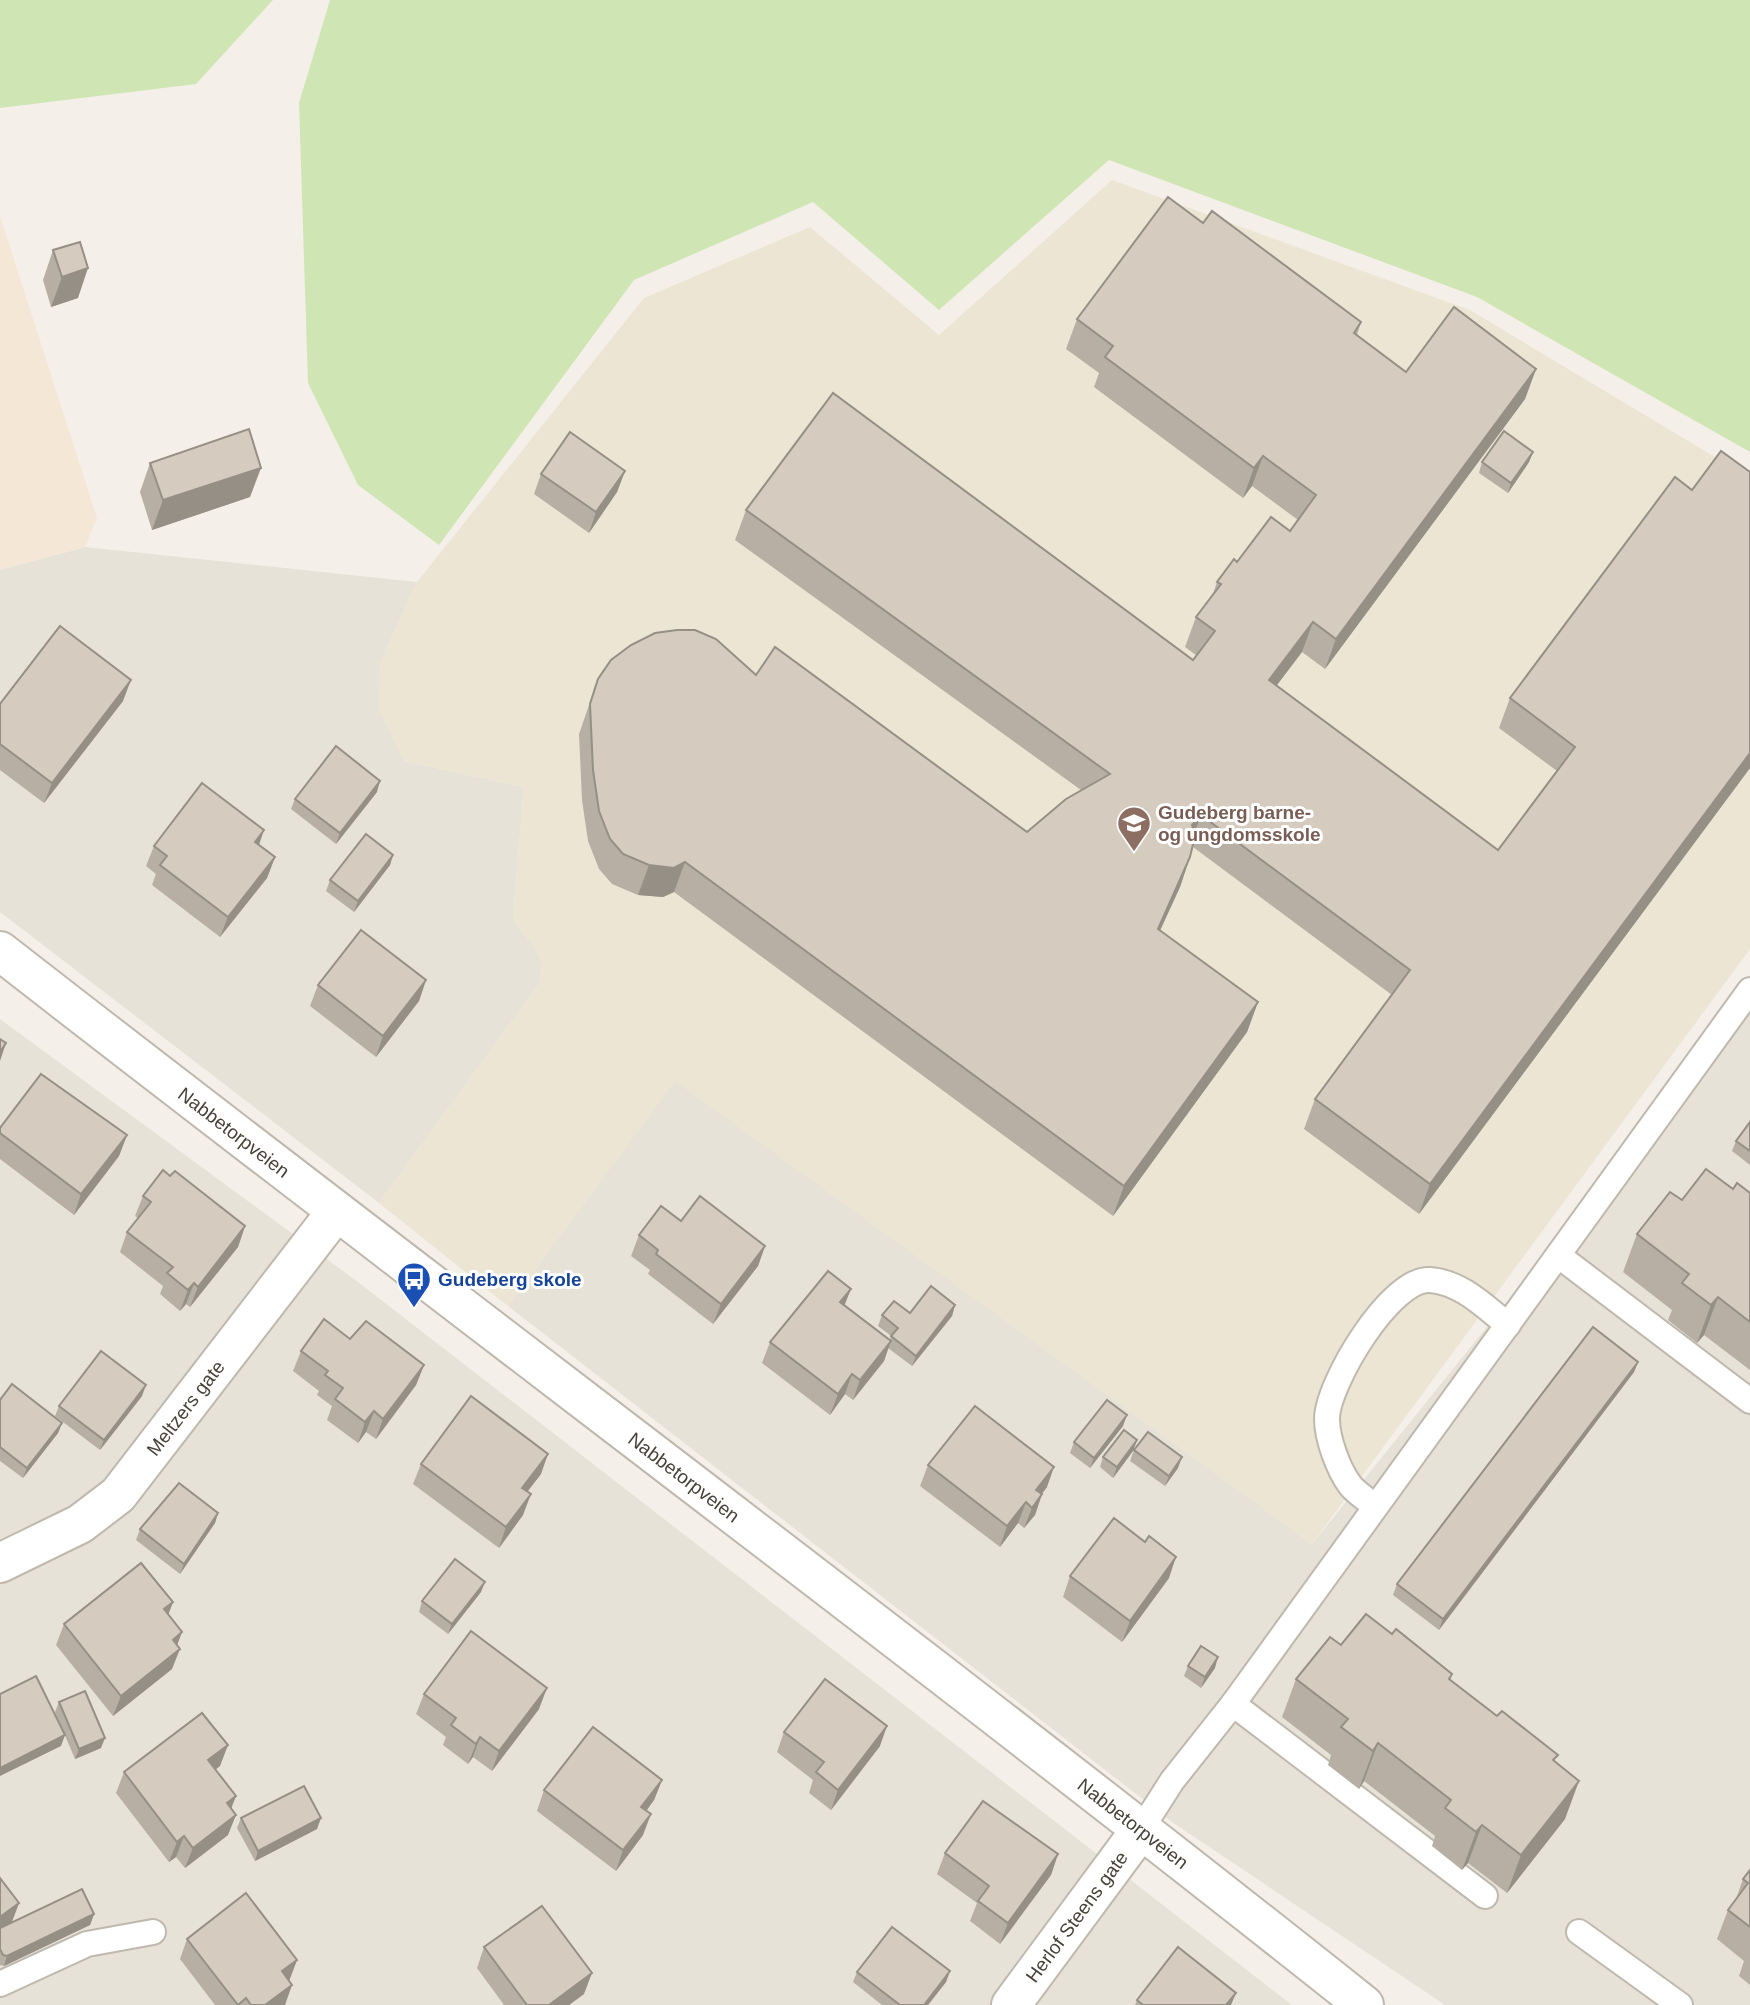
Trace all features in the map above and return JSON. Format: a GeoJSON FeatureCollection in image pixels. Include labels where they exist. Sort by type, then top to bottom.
{"type":"FeatureCollection","features":[{"type":"Feature","properties":{"kind":"street","name":"Nabbetorpveien"},"geometry":{"type":"LineString","coordinates":[[0,951],[336,1212],[1142,1828],[1364,2005]]}},
{"type":"Feature","properties":{"kind":"street","name":"Meltzers gate"},"geometry":{"type":"LineString","coordinates":[[0,1563],[80,1524],[118,1495],[336,1212]]}},
{"type":"Feature","properties":{"kind":"street","name":"Herlof Steens gate"},"geometry":{"type":"LineString","coordinates":[[1011,2005],[1142,1828]]}},
{"type":"Feature","properties":{"kind":"lane"},"geometry":{"type":"LineString","coordinates":[[1142,1828],[1172,1782],[1233,1703],[1750,990]]}},
{"type":"Feature","properties":{"kind":"lane"},"geometry":{"type":"LineString","coordinates":[[1559,1256],[1750,1401]]}},
{"type":"Feature","properties":{"kind":"lane"},"geometry":{"type":"LineString","coordinates":[[1374,1506],[1350,1485],[1336,1458],[1327,1420],[1331,1391],[1342,1369],[1394,1297],[1411,1284],[1429,1280],[1460,1288],[1508,1325]]}},
{"type":"Feature","properties":{"kind":"lane"},"geometry":{"type":"LineString","coordinates":[[1233,1703],[1485,1896]]}},
{"type":"Feature","properties":{"kind":"lane"},"geometry":{"type":"LineString","coordinates":[[0,1984],[87,1944],[153,1932]]}},
{"type":"Feature","properties":{"kind":"lane"},"geometry":{"type":"LineString","coordinates":[[1578,1932],[1681,2005]]}},
{"type":"Feature","properties":{"kind":"shaded area","name":"Gudeberg barne- og ungdomsskole"},"geometry":{"type":"Polygon","coordinates":[[[1112,180],[1470,310],[1750,478],[1750,949],[1312,1544],[675,1081],[508,1306],[379,1203],[540,983],[542,965],[536,949],[513,919],[524,787],[404,761],[379,709],[380,663],[417,582],[644,298],[810,227],[939,335],[1112,180]]]}},
{"type":"Feature","properties":{"kind":"shaded area"},"geometry":{"type":"Polygon","coordinates":[[[0,216],[97,518],[85,547],[0,570],[0,216]]]}},
{"type":"Feature","properties":{"kind":"shaded area"},"geometry":{"type":"Polygon","coordinates":[[[85,547],[417,582],[380,663],[404,761],[524,787],[513,919],[536,949],[542,964],[540,983],[379,1203],[0,912],[0,570],[85,547]]]}},
{"type":"Feature","properties":{"kind":"shaded area"},"geometry":{"type":"Polygon","coordinates":[[[1750,1000],[1750,2005],[1445,2005],[1172,1822],[508,1306],[675,1080],[1312,1544],[1750,1000]]]}},
{"type":"Feature","properties":{"kind":"shaded area"},"geometry":{"type":"Polygon","coordinates":[[[0,1019],[358,1282],[1292,2005],[0,2005],[0,1019]]]}},
{"type":"Feature","properties":{"kind":"green space"},"geometry":{"type":"Polygon","coordinates":[[[0,0],[273,0],[196,84],[0,108],[0,0]]]}},
{"type":"Feature","properties":{"kind":"green space"},"geometry":{"type":"Polygon","coordinates":[[[330,0],[1750,0],[1750,452],[1477,297],[1109,160],[939,310],[813,202],[634,280],[439,545],[358,485],[308,383],[299,103],[330,0]]]}},
{"type":"Feature","properties":{"kind":"building"},"geometry":{"type":"Polygon","coordinates":[[[1168,197],[1203,223],[1212,211],[1361,322],[1354,333],[1406,372],[1454,307],[1536,369],[1336,639],[1313,622],[1269,680],[1498,850],[1575,747],[1510,698],[1675,477],[1692,490],[1721,451],[1750,472],[1750,753],[1430,1184],[1315,1099],[1410,970],[1201,815],[1192,825],[1195,836],[1190,857],[1158,929],[1258,1002],[1124,1186],[685,862],[674,868],[649,865],[623,854],[610,839],[599,811],[593,770],[590,704],[598,679],[611,660],[631,645],[655,633],[677,630],[695,630],[716,639],[756,675],[775,647],[1027,832],[1066,799],[1110,774],[746,510],[833,393],[1193,660],[1215,631],[1196,617],[1221,584],[1217,582],[1234,559],[1237,562],[1271,517],[1290,531],[1316,495],[1263,456],[1254,468],[1105,357],[1113,346],[1077,319],[1168,197]]]}},
{"type":"Feature","properties":{"kind":"building"},"geometry":{"type":"Polygon","coordinates":[[[80,242],[88,268],[62,277],[53,250],[80,242]]]}},
{"type":"Feature","properties":{"kind":"building"},"geometry":{"type":"Polygon","coordinates":[[[249,429],[261,468],[163,500],[150,463],[249,429]]]}},
{"type":"Feature","properties":{"kind":"building"},"geometry":{"type":"Polygon","coordinates":[[[1504,431],[1533,452],[1511,483],[1482,462],[1504,431]]]}},
{"type":"Feature","properties":{"kind":"building"},"geometry":{"type":"Polygon","coordinates":[[[570,432],[625,471],[596,512],[541,474],[570,432]]]}},
{"type":"Feature","properties":{"kind":"building"},"geometry":{"type":"Polygon","coordinates":[[[60,626],[131,680],[52,783],[0,744],[0,704],[60,626]]]}},
{"type":"Feature","properties":{"kind":"building"},"geometry":{"type":"Polygon","coordinates":[[[336,746],[380,781],[340,833],[295,799],[336,746]]]}},
{"type":"Feature","properties":{"kind":"building"},"geometry":{"type":"Polygon","coordinates":[[[202,783],[264,830],[255,842],[275,857],[228,917],[160,865],[167,856],[154,846],[202,783]]]}},
{"type":"Feature","properties":{"kind":"building"},"geometry":{"type":"Polygon","coordinates":[[[366,834],[393,855],[358,901],[330,880],[366,834]]]}},
{"type":"Feature","properties":{"kind":"building"},"geometry":{"type":"Polygon","coordinates":[[[361,930],[426,980],[383,1036],[318,985],[361,930]]]}},
{"type":"Feature","properties":{"kind":"building"},"geometry":{"type":"Polygon","coordinates":[[[0,1039],[6,1043],[0,1052],[0,1039]]]}},
{"type":"Feature","properties":{"kind":"building"},"geometry":{"type":"Polygon","coordinates":[[[41,1074],[127,1135],[81,1194],[0,1133],[0,1128],[41,1074]]]}},
{"type":"Feature","properties":{"kind":"building"},"geometry":{"type":"Polygon","coordinates":[[[1750,1122],[1750,1151],[1736,1141],[1750,1122]]]}},
{"type":"Feature","properties":{"kind":"building"},"geometry":{"type":"Polygon","coordinates":[[[1706,1169],[1733,1189],[1737,1183],[1750,1193],[1750,1322],[1718,1297],[1711,1305],[1682,1283],[1689,1274],[1637,1234],[1670,1192],[1682,1200],[1706,1169]]]}},
{"type":"Feature","properties":{"kind":"building"},"geometry":{"type":"Polygon","coordinates":[[[163,1170],[170,1176],[175,1171],[245,1226],[198,1287],[194,1283],[188,1290],[167,1273],[173,1267],[127,1232],[151,1202],[143,1196],[163,1170]]]}},
{"type":"Feature","properties":{"kind":"building"},"geometry":{"type":"Polygon","coordinates":[[[700,1196],[765,1246],[721,1304],[656,1254],[658,1250],[639,1235],[661,1206],[681,1221],[700,1196]]]}},
{"type":"Feature","properties":{"kind":"building"},"geometry":{"type":"Polygon","coordinates":[[[828,1271],[851,1289],[840,1302],[891,1341],[860,1380],[852,1374],[838,1394],[770,1342],[828,1271]]]}},
{"type":"Feature","properties":{"kind":"building"},"geometry":{"type":"Polygon","coordinates":[[[931,1286],[955,1305],[916,1356],[891,1336],[898,1328],[882,1315],[894,1301],[910,1313],[931,1286]]]}},
{"type":"Feature","properties":{"kind":"building"},"geometry":{"type":"Polygon","coordinates":[[[324,1319],[350,1339],[366,1321],[424,1365],[383,1419],[374,1411],[365,1422],[335,1399],[343,1388],[325,1375],[328,1371],[301,1351],[324,1319]]]}},
{"type":"Feature","properties":{"kind":"building"},"geometry":{"type":"Polygon","coordinates":[[[1593,1327],[1638,1362],[1443,1619],[1397,1584],[1593,1327]]]}},
{"type":"Feature","properties":{"kind":"building"},"geometry":{"type":"Polygon","coordinates":[[[101,1351],[146,1385],[104,1440],[59,1406],[101,1351]]]}},
{"type":"Feature","properties":{"kind":"building"},"geometry":{"type":"Polygon","coordinates":[[[12,1384],[62,1423],[27,1468],[0,1447],[0,1400],[12,1384]]]}},
{"type":"Feature","properties":{"kind":"building"},"geometry":{"type":"Polygon","coordinates":[[[471,1396],[548,1454],[522,1488],[531,1494],[506,1527],[421,1464],[471,1396]]]}},
{"type":"Feature","properties":{"kind":"building"},"geometry":{"type":"Polygon","coordinates":[[[1107,1400],[1127,1415],[1094,1458],[1074,1442],[1107,1400]]]}},
{"type":"Feature","properties":{"kind":"building"},"geometry":{"type":"Polygon","coordinates":[[[975,1406],[1054,1467],[1036,1490],[1042,1494],[1032,1508],[1026,1502],[1007,1526],[928,1465],[975,1406]]]}},
{"type":"Feature","properties":{"kind":"building"},"geometry":{"type":"Polygon","coordinates":[[[1124,1430],[1137,1440],[1117,1467],[1103,1457],[1124,1430]]]}},
{"type":"Feature","properties":{"kind":"building"},"geometry":{"type":"Polygon","coordinates":[[[1148,1432],[1182,1457],[1169,1476],[1134,1450],[1148,1432]]]}},
{"type":"Feature","properties":{"kind":"building"},"geometry":{"type":"Polygon","coordinates":[[[179,1483],[218,1513],[184,1564],[140,1529],[179,1483]]]}},
{"type":"Feature","properties":{"kind":"building"},"geometry":{"type":"Polygon","coordinates":[[[1114,1518],[1145,1542],[1149,1536],[1176,1557],[1130,1621],[1070,1576],[1114,1518]]]}},
{"type":"Feature","properties":{"kind":"building"},"geometry":{"type":"Polygon","coordinates":[[[455,1559],[485,1582],[452,1624],[422,1601],[455,1559]]]}},
{"type":"Feature","properties":{"kind":"building"},"geometry":{"type":"Polygon","coordinates":[[[141,1563],[173,1602],[164,1609],[182,1632],[173,1640],[180,1649],[121,1696],[64,1624],[141,1563]]]}},
{"type":"Feature","properties":{"kind":"building"},"geometry":{"type":"Polygon","coordinates":[[[1366,1614],[1392,1634],[1396,1629],[1452,1674],[1449,1679],[1497,1716],[1502,1711],[1558,1755],[1553,1760],[1579,1781],[1521,1855],[1482,1825],[1476,1832],[1445,1808],[1451,1800],[1378,1743],[1373,1751],[1341,1727],[1348,1719],[1296,1679],[1330,1637],[1341,1645],[1366,1614]]]}},
{"type":"Feature","properties":{"kind":"building"},"geometry":{"type":"Polygon","coordinates":[[[471,1631],[547,1688],[499,1751],[480,1737],[476,1744],[451,1725],[456,1718],[424,1694],[471,1631]]]}},
{"type":"Feature","properties":{"kind":"building"},"geometry":{"type":"Polygon","coordinates":[[[1201,1646],[1218,1657],[1205,1677],[1188,1666],[1201,1646]]]}},
{"type":"Feature","properties":{"kind":"building"},"geometry":{"type":"Polygon","coordinates":[[[36,1676],[65,1735],[0,1768],[0,1694],[36,1676]]]}},
{"type":"Feature","properties":{"kind":"building"},"geometry":{"type":"Polygon","coordinates":[[[825,1679],[887,1726],[838,1790],[816,1772],[824,1762],[784,1732],[825,1679]]]}},
{"type":"Feature","properties":{"kind":"building"},"geometry":{"type":"Polygon","coordinates":[[[85,1691],[105,1738],[79,1749],[59,1702],[85,1691]]]}},
{"type":"Feature","properties":{"kind":"building"},"geometry":{"type":"Polygon","coordinates":[[[202,1713],[228,1745],[208,1760],[236,1796],[227,1803],[236,1815],[193,1848],[184,1836],[177,1842],[124,1772],[202,1713]]]}},
{"type":"Feature","properties":{"kind":"building"},"geometry":{"type":"Polygon","coordinates":[[[593,1727],[662,1780],[641,1807],[651,1814],[623,1850],[544,1790],[593,1727]]]}},
{"type":"Feature","properties":{"kind":"building"},"geometry":{"type":"Polygon","coordinates":[[[304,1786],[321,1818],[258,1851],[241,1818],[304,1786]]]}},
{"type":"Feature","properties":{"kind":"building"},"geometry":{"type":"Polygon","coordinates":[[[983,1801],[1058,1854],[1008,1923],[978,1901],[989,1886],[945,1853],[983,1801]]]}},
{"type":"Feature","properties":{"kind":"building"},"geometry":{"type":"Polygon","coordinates":[[[1750,1870],[1750,1927],[1728,1910],[1748,1883],[1743,1879],[1750,1870]]]}},
{"type":"Feature","properties":{"kind":"building"},"geometry":{"type":"Polygon","coordinates":[[[0,1878],[19,1903],[0,1917],[0,1878]]]}},
{"type":"Feature","properties":{"kind":"building"},"geometry":{"type":"Polygon","coordinates":[[[82,1889],[94,1914],[7,1956],[3,1955],[0,1949],[0,1928],[82,1889]]]}},
{"type":"Feature","properties":{"kind":"building"},"geometry":{"type":"Polygon","coordinates":[[[246,1893],[297,1960],[282,1971],[292,1985],[265,2005],[251,2005],[246,1998],[238,2005],[187,1939],[246,1893]]]}},
{"type":"Feature","properties":{"kind":"building"},"geometry":{"type":"Polygon","coordinates":[[[542,1906],[592,1973],[549,2005],[527,2005],[484,1947],[542,1906]]]}},
{"type":"Feature","properties":{"kind":"building"},"geometry":{"type":"Polygon","coordinates":[[[892,1927],[950,1971],[924,2005],[900,2005],[857,1972],[892,1927]]]}},
{"type":"Feature","properties":{"kind":"building"},"geometry":{"type":"Polygon","coordinates":[[[1178,1947],[1236,1993],[1226,2005],[1143,2005],[1137,2000],[1178,1947]]]}},
{"type":"Feature","properties":{"kind":"place","name":"Gudeberg barne- og ungdomsskole"},"geometry":{"type":"Point","coordinates":[1134,853]}},
{"type":"Feature","properties":{"kind":"place","name":"Gudeberg skole"},"geometry":{"type":"Point","coordinates":[414,1309]}}]}
